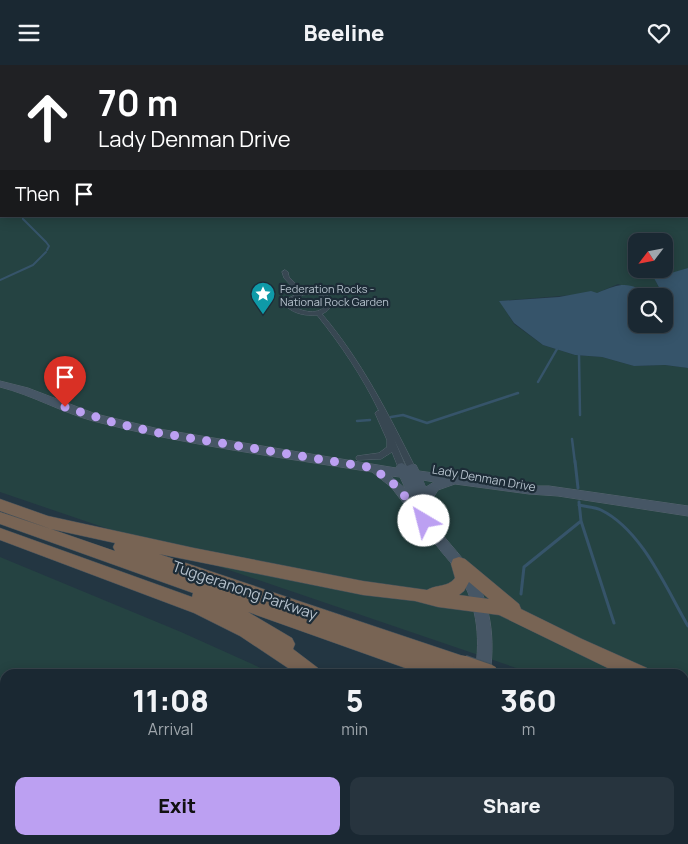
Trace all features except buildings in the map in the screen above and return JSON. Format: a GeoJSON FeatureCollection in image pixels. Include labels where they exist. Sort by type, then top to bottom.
{"type":"FeatureCollection","features":[{"type":"Feature","properties":{"kind":"highway","name":"Tuggeranong Parkway"},"geometry":{"type":"LineString","coordinates":[[0,505],[455,669]]}},
{"type":"Feature","properties":{"kind":"highway","name":"Tuggeranong Parkway"},"geometry":{"type":"LineString","coordinates":[[0,519],[455,669]]}},
{"type":"Feature","properties":{"kind":"highway"},"geometry":{"type":"LineString","coordinates":[[49,522],[194,555],[363,588],[415,594],[445,594],[454,590],[463,578],[455,559]]}},
{"type":"Feature","properties":{"kind":"highway"},"geometry":{"type":"LineString","coordinates":[[0,534],[201,607],[238,625],[305,669]]}},
{"type":"Feature","properties":{"kind":"highway"},"geometry":{"type":"LineString","coordinates":[[84,547],[218,604],[275,636],[313,669]]}},
{"type":"Feature","properties":{"kind":"highway"},"geometry":{"type":"LineString","coordinates":[[455,559],[506,605],[543,628]]}},
{"type":"Feature","properties":{"kind":"highway"},"geometry":{"type":"LineString","coordinates":[[415,594],[438,600],[505,610],[630,669]]}},
{"type":"Feature","properties":{"kind":"street"},"geometry":{"type":"LineString","coordinates":[[284,272],[286,277],[302,293]]}},
{"type":"Feature","properties":{"kind":"street"},"geometry":{"type":"LineString","coordinates":[[302,293],[320,293],[329,299],[328,307],[318,313],[302,313],[290,307],[291,299],[302,293]]}},
{"type":"Feature","properties":{"kind":"street"},"geometry":{"type":"LineString","coordinates":[[318,313],[355,360],[397,436],[408,470]]}},
{"type":"Feature","properties":{"kind":"street","name":"Lady Denman Drive"},"geometry":{"type":"LineString","coordinates":[[0,384],[76,411],[115,423],[159,433],[224,443],[237,447],[364,463],[455,480],[529,491],[556,492]]}},
{"type":"Feature","properties":{"kind":"street"},"geometry":{"type":"LineString","coordinates":[[374,397],[390,441],[408,470]]}},
{"type":"Feature","properties":{"kind":"street"},"geometry":{"type":"LineString","coordinates":[[364,463],[390,450],[390,441]]}},
{"type":"Feature","properties":{"kind":"street"},"geometry":{"type":"LineString","coordinates":[[364,463],[395,483],[436,537]]}},
{"type":"Feature","properties":{"kind":"street","name":"Lady Denman Drive"},"geometry":{"type":"LineString","coordinates":[[408,470],[480,476],[556,492],[688,511]]}},
{"type":"Feature","properties":{"kind":"street","name":"Lady Denman Drive"},"geometry":{"type":"LineString","coordinates":[[408,470],[428,503],[480,605],[487,636],[483,669]]}},
{"type":"Feature","properties":{"kind":"street","name":"Lady Denman Drive"},"geometry":{"type":"LineString","coordinates":[[408,470],[417,502],[436,537],[455,559]]}},
{"type":"Feature","properties":{"kind":"street"},"geometry":{"type":"LineString","coordinates":[[428,503],[428,495],[432,488],[441,483],[455,480]]}},
{"type":"Feature","properties":{"kind":"green space"},"geometry":{"type":"Polygon","coordinates":[[[0,217],[688,217],[688,268],[673,273],[673,233],[628,233],[628,278],[660,278],[656,282],[659,288],[630,288],[618,284],[597,293],[500,301],[514,324],[543,345],[575,355],[602,357],[634,366],[665,365],[688,368],[688,669],[519,669],[0,492],[0,217]]]}},
{"type":"Feature","properties":{"kind":"green space"},"geometry":{"type":"Polygon","coordinates":[[[0,557],[181,632],[263,669],[0,669],[0,557]]]}},
{"type":"Feature","properties":{"kind":"water"},"geometry":{"type":"Polygon","coordinates":[[[688,268],[688,368],[665,365],[634,366],[602,357],[575,355],[543,345],[514,323],[499,301],[559,297],[591,291],[597,293],[621,285],[632,286],[638,288],[628,288],[628,333],[673,333],[673,288],[659,288],[654,278],[673,278],[673,272],[688,268]]]}},
{"type":"Feature","properties":{"kind":"waterway"},"geometry":{"type":"LineString","coordinates":[[21,217],[46,242],[49,246],[47,250]]}},
{"type":"Feature","properties":{"kind":"waterway"},"geometry":{"type":"LineString","coordinates":[[0,280],[33,265],[46,252]]}},
{"type":"Feature","properties":{"kind":"waterway"},"geometry":{"type":"LineString","coordinates":[[538,382],[557,349]]}},
{"type":"Feature","properties":{"kind":"waterway"},"geometry":{"type":"LineString","coordinates":[[579,355],[580,415]]}},
{"type":"Feature","properties":{"kind":"waterway"},"geometry":{"type":"LineString","coordinates":[[391,417],[403,415],[427,423],[518,393]]}},
{"type":"Feature","properties":{"kind":"waterway"},"geometry":{"type":"LineString","coordinates":[[357,421],[370,420]]}},
{"type":"Feature","properties":{"kind":"waterway"},"geometry":{"type":"LineString","coordinates":[[572,439],[575,463]]}},
{"type":"Feature","properties":{"kind":"waterway"},"geometry":{"type":"LineString","coordinates":[[575,461],[578,488]]}},
{"type":"Feature","properties":{"kind":"waterway"},"geometry":{"type":"LineString","coordinates":[[579,505],[601,510],[616,519],[629,531],[652,561],[688,626]]}},
{"type":"Feature","properties":{"kind":"waterway"},"geometry":{"type":"LineString","coordinates":[[579,505],[581,521]]}},
{"type":"Feature","properties":{"kind":"waterway"},"geometry":{"type":"LineString","coordinates":[[521,594],[524,567],[581,521]]}},
{"type":"Feature","properties":{"kind":"waterway"},"geometry":{"type":"LineString","coordinates":[[581,521],[614,623]]}},
{"type":"Feature","properties":{"kind":"place","name":"Federation Rocks - National Rock Garden"},"geometry":{"type":"Point","coordinates":[263,315]}},
{"type":"Feature","properties":{"kind":"route"},"geometry":{"type":"LineString","coordinates":[[65,407],[93,417],[159,433],[368,467],[395,483],[424,521]]}}]}
